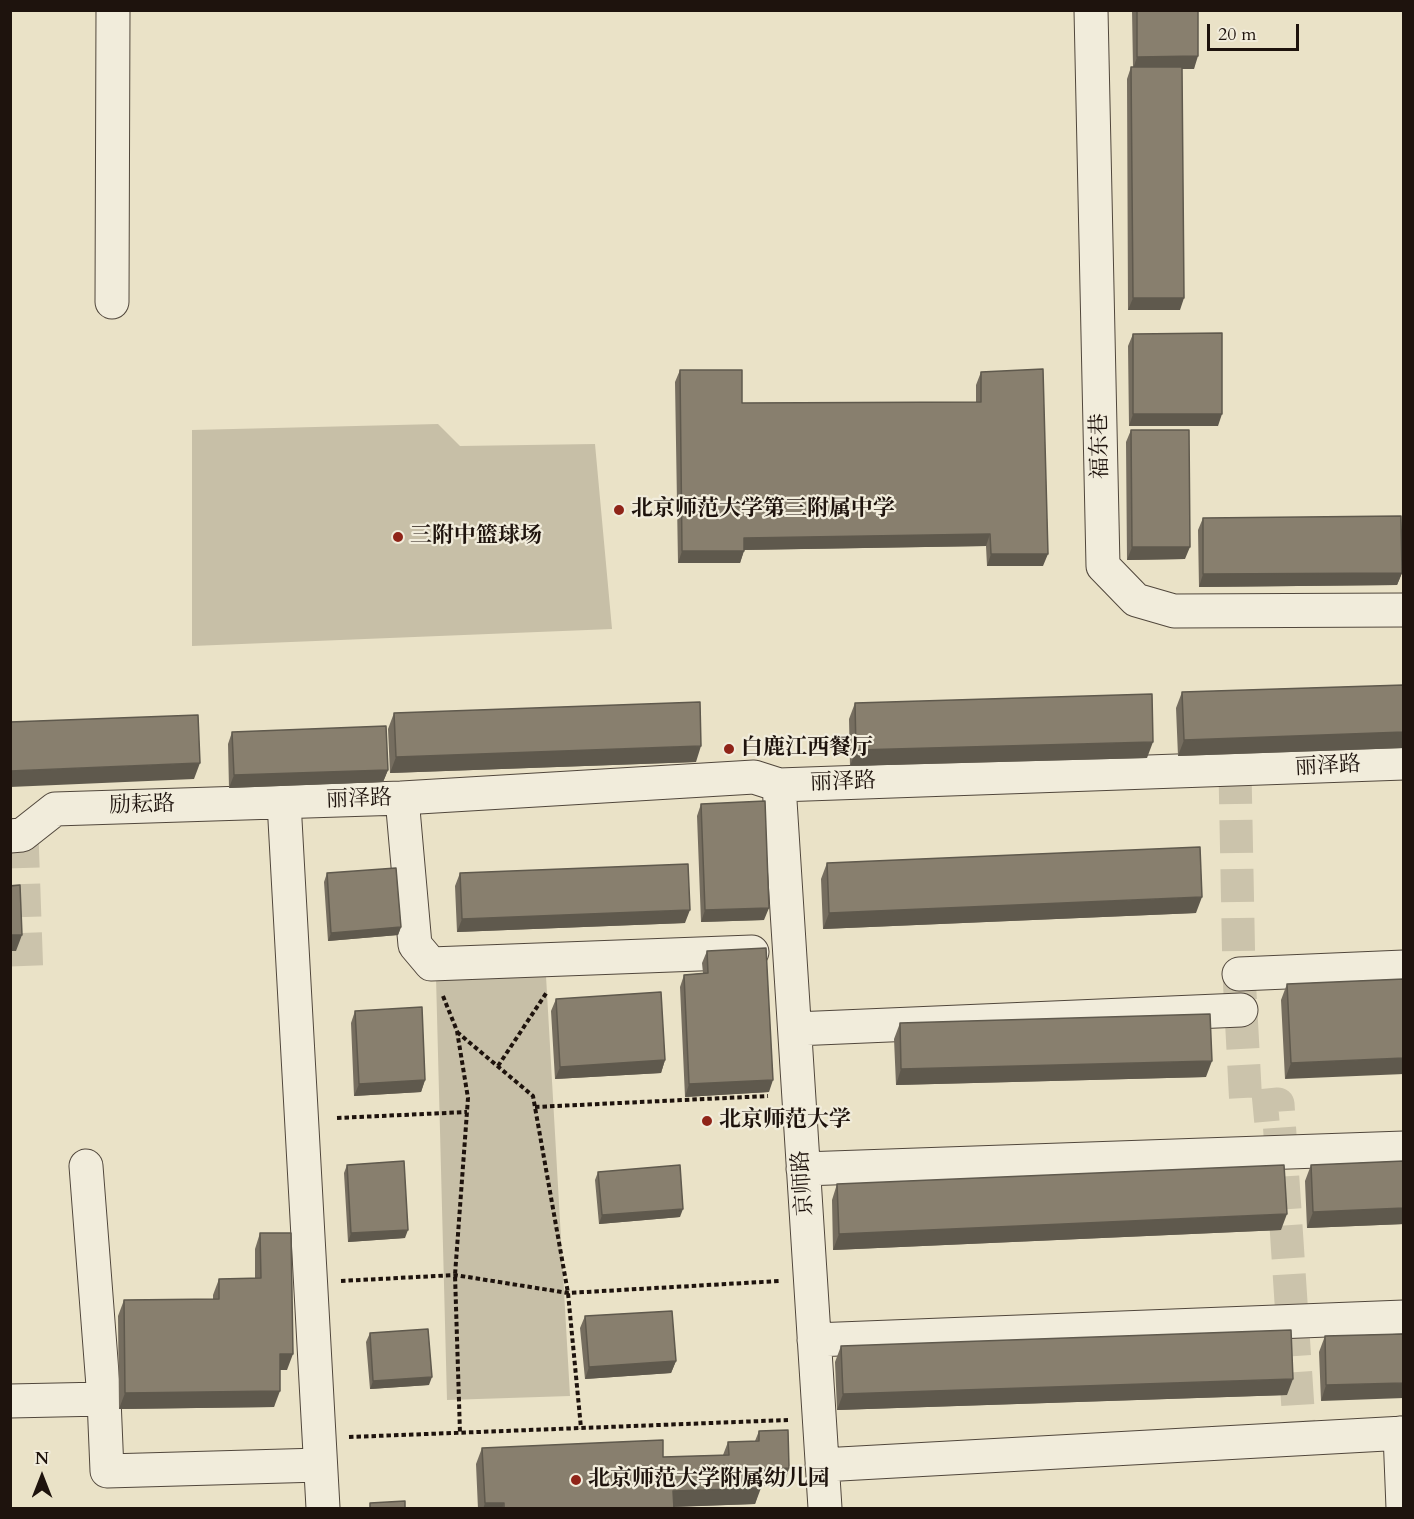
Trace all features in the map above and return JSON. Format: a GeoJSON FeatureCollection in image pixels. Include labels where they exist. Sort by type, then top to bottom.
{"type":"FeatureCollection","features":[{"type":"Feature","properties":{"kind":"street"},"geometry":{"type":"LineString","coordinates":[[112,302],[114,10]]}},
{"type":"Feature","properties":{"kind":"street","name":"福东巷"},"geometry":{"type":"LineString","coordinates":[[1091,10],[1103,566],[1136,600],[1174,611],[1404,610]]}},
{"type":"Feature","properties":{"kind":"street","name":"丽泽路"},"geometry":{"type":"LineString","coordinates":[[284,802],[402,798],[754,777],[779,785],[1404,763]]}},
{"type":"Feature","properties":{"kind":"street","name":"京师路"},"geometry":{"type":"LineString","coordinates":[[779,785],[825,1509]]}},
{"type":"Feature","properties":{"kind":"street"},"geometry":{"type":"LineString","coordinates":[[402,798],[415,945],[431,964],[790,950]]}},
{"type":"Feature","properties":{"kind":"street"},"geometry":{"type":"LineString","coordinates":[[284,802],[323,1509]]}},
{"type":"Feature","properties":{"kind":"street","name":"励耘路"},"geometry":{"type":"LineString","coordinates":[[10,836],[22,835],[55,809],[284,802]]}},
{"type":"Feature","properties":{"kind":"street"},"geometry":{"type":"LineString","coordinates":[[1239,974],[1404,967]]}},
{"type":"Feature","properties":{"kind":"street"},"geometry":{"type":"LineString","coordinates":[[795,1029],[1241,1010]]}},
{"type":"Feature","properties":{"kind":"street"},"geometry":{"type":"LineString","coordinates":[[803,1168],[1404,1148]]}},
{"type":"Feature","properties":{"kind":"street"},"geometry":{"type":"LineString","coordinates":[[86,1166],[104,1399],[107,1471],[319,1452]]}},
{"type":"Feature","properties":{"kind":"street"},"geometry":{"type":"LineString","coordinates":[[814,1340],[1404,1317]]}},
{"type":"Feature","properties":{"kind":"street"},"geometry":{"type":"LineString","coordinates":[[10,1401],[104,1399]]}},
{"type":"Feature","properties":{"kind":"street"},"geometry":{"type":"LineString","coordinates":[[822,1465],[1402,1433],[1403,1509]]}},
{"type":"Feature","properties":{"kind":"path"},"geometry":{"type":"LineString","coordinates":[[498,1066],[569,959]]}},
{"type":"Feature","properties":{"kind":"path"},"geometry":{"type":"LineString","coordinates":[[431,964],[457,1031],[468,1098],[455,1275],[460,1433]]}},
{"type":"Feature","properties":{"kind":"path"},"geometry":{"type":"LineString","coordinates":[[457,1031],[533,1096],[568,1293],[581,1428]]}},
{"type":"Feature","properties":{"kind":"path"},"geometry":{"type":"LineString","coordinates":[[535,1107],[799,1094]]}},
{"type":"Feature","properties":{"kind":"path"},"geometry":{"type":"LineString","coordinates":[[337,1118],[467,1112]]}},
{"type":"Feature","properties":{"kind":"path"},"geometry":{"type":"LineString","coordinates":[[340,1281],[455,1275],[568,1293],[811,1279]]}},
{"type":"Feature","properties":{"kind":"path"},"geometry":{"type":"LineString","coordinates":[[319,1452],[460,1433],[819,1419]]}},
{"type":"Feature","properties":{"kind":"shaded area","name":"三附中篮球场"},"geometry":{"type":"Polygon","coordinates":[[[438,424],[460,446],[595,444],[612,629],[192,646],[192,430],[438,424]]]}},
{"type":"Feature","properties":{"kind":"shaded area"},"geometry":{"type":"Polygon","coordinates":[[[546,976],[570,1396],[447,1400],[436,977],[546,976]]]}},
{"type":"Feature","properties":{"kind":"building"},"geometry":{"type":"Polygon","coordinates":[[[1137,10],[1198,10],[1198,56],[1137,57],[1137,10]]]}},
{"type":"Feature","properties":{"kind":"building"},"geometry":{"type":"Polygon","coordinates":[[[1131,67],[1182,67],[1184,298],[1133,298],[1131,67]]]}},
{"type":"Feature","properties":{"kind":"building"},"geometry":{"type":"Polygon","coordinates":[[[1222,333],[1222,414],[1133,414],[1133,334],[1222,333]]]}},
{"type":"Feature","properties":{"kind":"building"},"geometry":{"type":"Polygon","coordinates":[[[1043,369],[1048,554],[991,554],[990,534],[744,538],[744,551],[682,551],[680,370],[742,370],[742,403],[981,402],[981,372],[1043,369]]]}},
{"type":"Feature","properties":{"kind":"building"},"geometry":{"type":"Polygon","coordinates":[[[1131,430],[1189,430],[1190,547],[1132,547],[1131,430]]]}},
{"type":"Feature","properties":{"kind":"building"},"geometry":{"type":"Polygon","coordinates":[[[1401,516],[1402,573],[1203,574],[1203,518],[1401,516]]]}},
{"type":"Feature","properties":{"kind":"building"},"geometry":{"type":"Polygon","coordinates":[[[1404,685],[1404,732],[1184,740],[1182,692],[1404,685]]]}},
{"type":"Feature","properties":{"kind":"building"},"geometry":{"type":"Polygon","coordinates":[[[1152,694],[1153,742],[856,750],[855,703],[1152,694]]]}},
{"type":"Feature","properties":{"kind":"building"},"geometry":{"type":"Polygon","coordinates":[[[700,702],[701,746],[396,757],[394,713],[700,702]]]}},
{"type":"Feature","properties":{"kind":"building"},"geometry":{"type":"Polygon","coordinates":[[[198,715],[200,763],[10,771],[10,722],[198,715]]]}},
{"type":"Feature","properties":{"kind":"building"},"geometry":{"type":"Polygon","coordinates":[[[386,726],[388,770],[234,775],[232,732],[386,726]]]}},
{"type":"Feature","properties":{"kind":"building"},"geometry":{"type":"Polygon","coordinates":[[[765,801],[769,908],[705,910],[701,804],[765,801]]]}},
{"type":"Feature","properties":{"kind":"building"},"geometry":{"type":"Polygon","coordinates":[[[1200,847],[1202,897],[829,913],[827,863],[1200,847]]]}},
{"type":"Feature","properties":{"kind":"building"},"geometry":{"type":"Polygon","coordinates":[[[688,864],[690,910],[462,919],[460,873],[688,864]]]}},
{"type":"Feature","properties":{"kind":"building"},"geometry":{"type":"Polygon","coordinates":[[[396,868],[401,927],[331,933],[327,873],[396,868]]]}},
{"type":"Feature","properties":{"kind":"building"},"geometry":{"type":"Polygon","coordinates":[[[20,885],[22,935],[10,935],[10,886],[20,885]]]}},
{"type":"Feature","properties":{"kind":"building"},"geometry":{"type":"Polygon","coordinates":[[[766,948],[773,1080],[689,1084],[684,975],[708,973],[707,951],[766,948]]]}},
{"type":"Feature","properties":{"kind":"building"},"geometry":{"type":"Polygon","coordinates":[[[1404,979],[1404,1058],[1291,1063],[1287,984],[1404,979]]]}},
{"type":"Feature","properties":{"kind":"building"},"geometry":{"type":"Polygon","coordinates":[[[661,992],[665,1060],[560,1067],[556,999],[661,992]]]}},
{"type":"Feature","properties":{"kind":"building"},"geometry":{"type":"Polygon","coordinates":[[[422,1007],[425,1080],[359,1084],[355,1011],[422,1007]]]}},
{"type":"Feature","properties":{"kind":"building"},"geometry":{"type":"Polygon","coordinates":[[[1210,1014],[1212,1061],[901,1069],[900,1023],[1210,1014]]]}},
{"type":"Feature","properties":{"kind":"building"},"geometry":{"type":"Polygon","coordinates":[[[404,1161],[408,1230],[351,1233],[347,1165],[404,1161]]]}},
{"type":"Feature","properties":{"kind":"building"},"geometry":{"type":"Polygon","coordinates":[[[1404,1161],[1404,1208],[1313,1212],[1311,1165],[1404,1161]]]}},
{"type":"Feature","properties":{"kind":"building"},"geometry":{"type":"Polygon","coordinates":[[[680,1165],[683,1209],[602,1215],[598,1172],[680,1165]]]}},
{"type":"Feature","properties":{"kind":"building"},"geometry":{"type":"Polygon","coordinates":[[[1284,1165],[1287,1214],[839,1234],[837,1184],[1284,1165]]]}},
{"type":"Feature","properties":{"kind":"building"},"geometry":{"type":"Polygon","coordinates":[[[260,1233],[291,1233],[293,1354],[280,1354],[280,1391],[125,1393],[124,1300],[219,1299],[219,1279],[261,1278],[260,1233]]]}},
{"type":"Feature","properties":{"kind":"building"},"geometry":{"type":"Polygon","coordinates":[[[672,1311],[676,1361],[589,1367],[585,1316],[672,1311]]]}},
{"type":"Feature","properties":{"kind":"building"},"geometry":{"type":"Polygon","coordinates":[[[428,1329],[432,1377],[373,1381],[370,1333],[428,1329]]]}},
{"type":"Feature","properties":{"kind":"building"},"geometry":{"type":"Polygon","coordinates":[[[1291,1330],[1293,1379],[843,1394],[841,1346],[1291,1330]]]}},
{"type":"Feature","properties":{"kind":"building"},"geometry":{"type":"Polygon","coordinates":[[[1404,1334],[1404,1383],[1326,1385],[1325,1336],[1404,1334]]]}},
{"type":"Feature","properties":{"kind":"building"},"geometry":{"type":"Polygon","coordinates":[[[788,1430],[789,1468],[760,1470],[761,1488],[673,1491],[674,1509],[504,1509],[504,1503],[485,1503],[482,1448],[663,1440],[663,1457],[729,1455],[728,1442],[759,1441],[759,1431],[788,1430]]]}},
{"type":"Feature","properties":{"kind":"building"},"geometry":{"type":"Polygon","coordinates":[[[405,1501],[405,1509],[370,1509],[370,1503],[405,1501]]]}},
{"type":"Feature","properties":{"kind":"tunnel"},"geometry":{"type":"LineString","coordinates":[[1235,771],[1239,974],[1246,1107],[1278,1104],[1300,1439]]}},
{"type":"Feature","properties":{"kind":"tunnel"},"geometry":{"type":"LineString","coordinates":[[22,835],[27,979]]}},
{"type":"Feature","properties":{"kind":"place","name":"北京师范大学第三附属中学"},"geometry":{"type":"Point","coordinates":[619,510]}},
{"type":"Feature","properties":{"kind":"place","name":"三附中篮球场"},"geometry":{"type":"Point","coordinates":[398,537]}},
{"type":"Feature","properties":{"kind":"place","name":"白鹿江西餐厅"},"geometry":{"type":"Point","coordinates":[729,749]}},
{"type":"Feature","properties":{"kind":"place","name":"北京师范大学"},"geometry":{"type":"Point","coordinates":[707,1121]}},
{"type":"Feature","properties":{"kind":"place","name":"北京师范大学附属幼儿园"},"geometry":{"type":"Point","coordinates":[576,1480]}}]}
